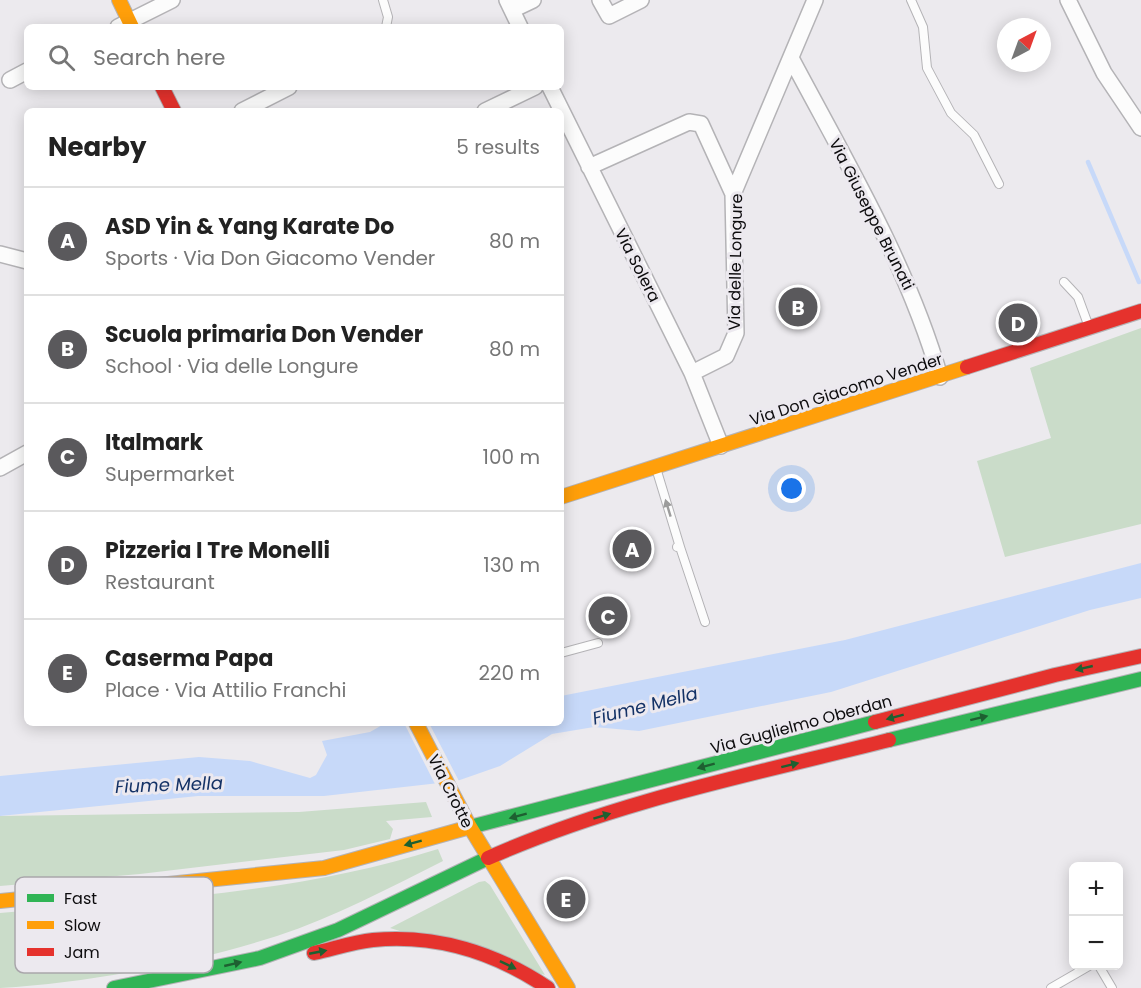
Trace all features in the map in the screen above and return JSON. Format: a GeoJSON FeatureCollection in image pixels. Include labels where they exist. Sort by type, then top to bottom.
{"type":"FeatureCollection","features":[{"type":"Feature","properties":{"kind":"main road"},"geometry":{"type":"LineString","coordinates":[[119,0],[126,24]]}},
{"type":"Feature","properties":{"kind":"main road"},"geometry":{"type":"LineString","coordinates":[[164,90],[172,108]]}},
{"type":"Feature","properties":{"kind":"main road","name":"Via Don Giacomo Vender"},"geometry":{"type":"LineString","coordinates":[[564,496],[1141,311]]}},
{"type":"Feature","properties":{"kind":"main road","name":"Via Guglielmo Oberdan"},"geometry":{"type":"LineString","coordinates":[[213,879],[324,868],[470,827],[1055,675],[1141,656]]}},
{"type":"Feature","properties":{"kind":"main road"},"geometry":{"type":"LineString","coordinates":[[260,958],[338,930],[530,839],[669,796],[1062,696],[1141,679]]}},
{"type":"Feature","properties":{"kind":"main road","name":"Via Crotte"},"geometry":{"type":"LineString","coordinates":[[418,726],[470,827],[568,988]]}},
{"type":"Feature","properties":{"kind":"main road","name":"Via Guglielmo Oberdan"},"geometry":{"type":"LineString","coordinates":[[0,901],[15,899]]}},
{"type":"Feature","properties":{"kind":"main road"},"geometry":{"type":"LineString","coordinates":[[213,968],[260,958],[315,953],[371,940],[432,942],[491,957],[548,988]]}},
{"type":"Feature","properties":{"kind":"main road"},"geometry":{"type":"LineString","coordinates":[[114,988],[187,973]]}},
{"type":"Feature","properties":{"kind":"street"},"geometry":{"type":"LineString","coordinates":[[128,24],[172,0]]}},
{"type":"Feature","properties":{"kind":"street"},"geometry":{"type":"LineString","coordinates":[[518,24],[509,5],[533,0]]}},
{"type":"Feature","properties":{"kind":"street"},"geometry":{"type":"LineString","coordinates":[[600,0],[609,16],[641,0]]}},
{"type":"Feature","properties":{"kind":"street","name":"Via delle Longure"},"geometry":{"type":"LineString","coordinates":[[692,373],[726,356],[736,333],[733,194],[815,0]]}},
{"type":"Feature","properties":{"kind":"street"},"geometry":{"type":"LineString","coordinates":[[1068,0],[1104,73],[1141,128]]}},
{"type":"Feature","properties":{"kind":"street","name":"Via Giuseppe Brunati"},"geometry":{"type":"LineString","coordinates":[[791,58],[900,265],[929,337],[940,377]]}},
{"type":"Feature","properties":{"kind":"street"},"geometry":{"type":"LineString","coordinates":[[10,80],[24,73]]}},
{"type":"Feature","properties":{"kind":"street"},"geometry":{"type":"LineString","coordinates":[[248,108],[283,90]]}},
{"type":"Feature","properties":{"kind":"street"},"geometry":{"type":"LineString","coordinates":[[490,108],[529,90]]}},
{"type":"Feature","properties":{"kind":"street","name":"Via Solera"},"geometry":{"type":"LineString","coordinates":[[551,90],[560,108]]}},
{"type":"Feature","properties":{"kind":"street","name":"Via Solera"},"geometry":{"type":"LineString","coordinates":[[564,116],[692,373],[721,446]]}},
{"type":"Feature","properties":{"kind":"street"},"geometry":{"type":"LineString","coordinates":[[589,167],[689,123],[701,124],[733,194]]}},
{"type":"Feature","properties":{"kind":"street"},"geometry":{"type":"LineString","coordinates":[[0,254],[24,260]]}},
{"type":"Feature","properties":{"kind":"street"},"geometry":{"type":"LineString","coordinates":[[0,468],[24,455]]}},
{"type":"Feature","properties":{"kind":"lane"},"geometry":{"type":"LineString","coordinates":[[383,0],[388,17],[387,24]]}},
{"type":"Feature","properties":{"kind":"lane"},"geometry":{"type":"LineString","coordinates":[[911,0],[923,27],[927,68],[951,113],[974,135],[999,184]]}},
{"type":"Feature","properties":{"kind":"lane"},"geometry":{"type":"LineString","coordinates":[[1064,282],[1078,297],[1090,328]]}},
{"type":"Feature","properties":{"kind":"lane"},"geometry":{"type":"LineString","coordinates":[[655,467],[678,547],[705,622]]}},
{"type":"Feature","properties":{"kind":"lane"},"geometry":{"type":"LineString","coordinates":[[564,652],[598,643]]}},
{"type":"Feature","properties":{"kind":"lane"},"geometry":{"type":"LineString","coordinates":[[1051,988],[1082,970]]}},
{"type":"Feature","properties":{"kind":"lane"},"geometry":{"type":"LineString","coordinates":[[1101,970],[1112,988]]}},
{"type":"Feature","properties":{"kind":"green space"},"geometry":{"type":"Polygon","coordinates":[[[1141,328],[1141,524],[1005,557],[977,461],[1051,438],[1030,368],[1141,328]]]}},
{"type":"Feature","properties":{"kind":"green space"},"geometry":{"type":"Polygon","coordinates":[[[426,802],[432,817],[386,821],[393,829],[390,839],[344,850],[105,877],[15,877],[15,885],[0,886],[0,816],[299,812],[426,802]]]}},
{"type":"Feature","properties":{"kind":"green space"},"geometry":{"type":"Polygon","coordinates":[[[438,849],[443,861],[341,911],[277,936],[213,954],[213,894],[276,886],[385,864],[438,849]]]}},
{"type":"Feature","properties":{"kind":"green space"},"geometry":{"type":"Polygon","coordinates":[[[485,881],[490,885],[545,975],[390,928],[485,881]]]}},
{"type":"Feature","properties":{"kind":"green space"},"geometry":{"type":"Polygon","coordinates":[[[15,912],[15,973],[122,973],[0,988],[0,913],[15,912]]]}},
{"type":"Feature","properties":{"kind":"water","name":"Fiume Mella"},"geometry":{"type":"Polygon","coordinates":[[[1141,563],[1141,598],[1090,610],[831,692],[639,731],[594,727],[552,734],[500,766],[457,781],[324,796],[198,796],[0,816],[0,776],[199,757],[250,761],[310,778],[316,775],[327,755],[322,741],[370,732],[380,726],[564,726],[564,695],[845,640],[1141,563]]]}},
{"type":"Feature","properties":{"kind":"pier"},"geometry":{"type":"Polygon","coordinates":[[[406,726],[431,726],[460,783],[436,786],[406,726]]]}},
{"type":"Feature","properties":{"kind":"waterway"},"geometry":{"type":"LineString","coordinates":[[1088,162],[1139,282]]}},
{"type":"Feature","properties":{"kind":"traffic: fast"},"geometry":{"type":"LineString","coordinates":[[889,740],[1141,679]]}},
{"type":"Feature","properties":{"kind":"traffic: fast"},"geometry":{"type":"LineString","coordinates":[[470,827],[875,722]]}},
{"type":"Feature","properties":{"kind":"traffic: fast"},"geometry":{"type":"LineString","coordinates":[[213,968],[260,958],[338,930],[488,858]]}},
{"type":"Feature","properties":{"kind":"traffic: fast"},"geometry":{"type":"LineString","coordinates":[[114,988],[187,973]]}},
{"type":"Feature","properties":{"kind":"traffic: slow"},"geometry":{"type":"LineString","coordinates":[[119,0],[131,24]]}},
{"type":"Feature","properties":{"kind":"traffic: slow"},"geometry":{"type":"LineString","coordinates":[[564,496],[967,367]]}},
{"type":"Feature","properties":{"kind":"traffic: slow"},"geometry":{"type":"LineString","coordinates":[[418,726],[470,827],[568,988]]}},
{"type":"Feature","properties":{"kind":"traffic: slow"},"geometry":{"type":"LineString","coordinates":[[213,879],[324,868],[470,827]]}},
{"type":"Feature","properties":{"kind":"traffic: slow"},"geometry":{"type":"LineString","coordinates":[[0,901],[15,899]]}},
{"type":"Feature","properties":{"kind":"traffic: jam"},"geometry":{"type":"LineString","coordinates":[[164,90],[172,108]]}},
{"type":"Feature","properties":{"kind":"traffic: jam"},"geometry":{"type":"LineString","coordinates":[[967,367],[1141,311]]}},
{"type":"Feature","properties":{"kind":"traffic: jam"},"geometry":{"type":"LineString","coordinates":[[875,722],[1055,675],[1141,656]]}},
{"type":"Feature","properties":{"kind":"traffic: jam"},"geometry":{"type":"LineString","coordinates":[[488,858],[586,820],[686,790],[889,740]]}},
{"type":"Feature","properties":{"kind":"traffic: jam"},"geometry":{"type":"LineString","coordinates":[[314,953],[373,940],[420,940],[442,943],[508,965],[548,988]]}},
{"type":"Feature","properties":{"kind":"place","name":"Scuola primaria Don Vender"},"geometry":{"type":"Point","coordinates":[798,307]}},
{"type":"Feature","properties":{"kind":"place","name":"Pizzeria I Tre Monelli"},"geometry":{"type":"Point","coordinates":[1018,323]}},
{"type":"Feature","properties":{"kind":"place","name":"ASD Yin & Yang Karate Do"},"geometry":{"type":"Point","coordinates":[632,549]}},
{"type":"Feature","properties":{"kind":"place","name":"Italmark"},"geometry":{"type":"Point","coordinates":[608,616]}},
{"type":"Feature","properties":{"kind":"place","name":"Caserma Papa"},"geometry":{"type":"Point","coordinates":[566,899]}}]}
